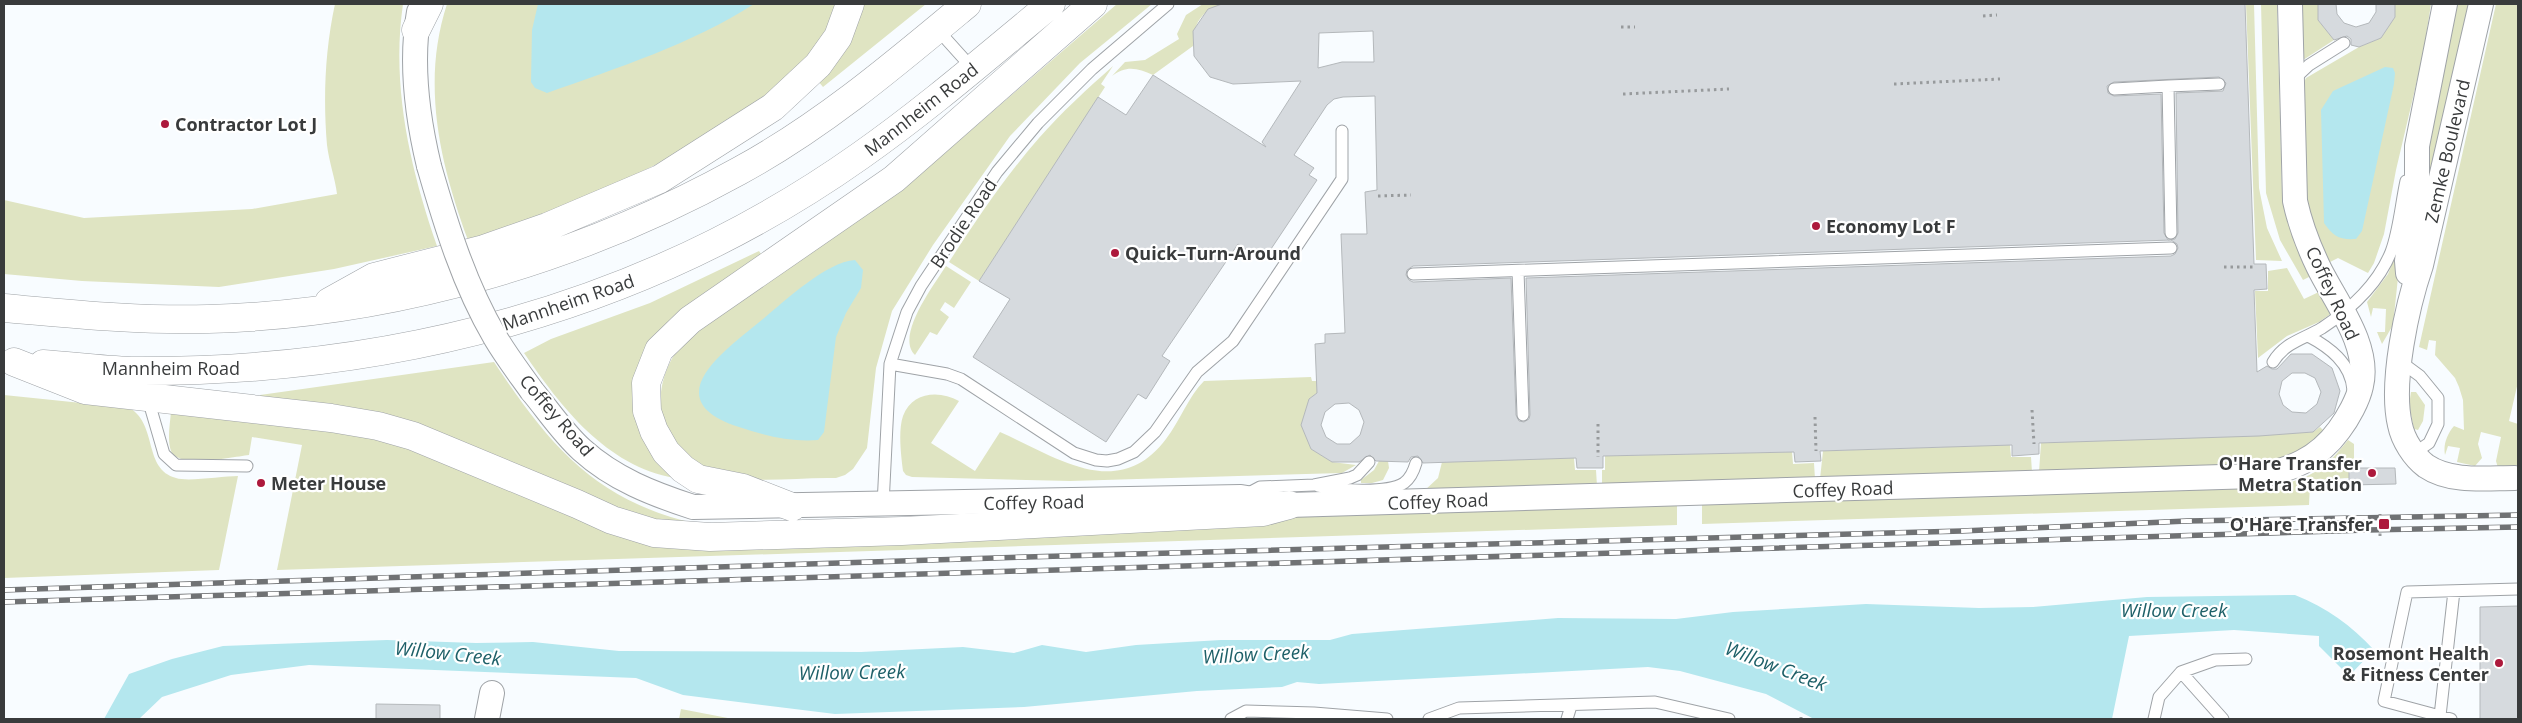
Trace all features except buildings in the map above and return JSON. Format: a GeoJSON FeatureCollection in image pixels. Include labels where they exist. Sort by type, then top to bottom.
{"type":"FeatureCollection","features":[{"type":"Feature","properties":{"kind":"main road"},"geometry":{"type":"LineString","coordinates":[[418,17],[429,4]]}},
{"type":"Feature","properties":{"kind":"main road"},"geometry":{"type":"LineString","coordinates":[[310,312],[374,277],[484,249],[538,230],[660,179],[773,107],[818,65],[838,37],[850,4]]}},
{"type":"Feature","properties":{"kind":"main road"},"geometry":{"type":"LineString","coordinates":[[4,308],[124,318],[208,319],[310,312],[416,294],[509,268],[598,238],[665,209],[740,170],[806,129],[865,87],[967,4]]}},
{"type":"Feature","properties":{"kind":"main road","name":"Mannheim Road"},"geometry":{"type":"LineString","coordinates":[[9,361],[129,371],[242,368],[376,354],[470,334],[543,314],[607,291],[678,261],[801,194],[859,157],[1052,4]]}},
{"type":"Feature","properties":{"kind":"main road"},"geometry":{"type":"LineString","coordinates":[[792,507],[743,488],[698,479],[683,469],[666,452],[654,431],[647,411],[646,383],[659,350],[690,320],[894,179],[1093,4]]}},
{"type":"Feature","properties":{"kind":"main road"},"geometry":{"type":"LineString","coordinates":[[9,361],[84,390],[331,418],[387,429],[413,436],[612,520],[654,533],[710,537],[902,531],[1263,512],[1289,505]]}},
{"type":"Feature","properties":{"kind":"street","name":"Coffey Road"},"geometry":{"type":"LineString","coordinates":[[418,17],[416,94],[421,132],[446,224],[470,288],[496,338],[532,392],[582,450],[616,474],[648,493],[693,507],[792,507],[1240,497],[1289,505],[2255,476],[2278,472],[2312,457],[2330,442],[2354,404],[2362,385],[2362,367],[2357,342],[2344,313],[2318,266],[2300,222],[2295,201],[2290,4]]}},
{"type":"Feature","properties":{"kind":"street","name":"Zemke Boulevard"},"geometry":{"type":"LineString","coordinates":[[2410,297],[2407,261],[2417,182],[2417,146],[2445,4]]}},
{"type":"Feature","properties":{"kind":"street","name":"Zemke Boulevard"},"geometry":{"type":"LineString","coordinates":[[2481,4],[2421,265],[2410,297],[2397,393],[2400,426],[2413,454],[2427,467],[2446,474],[2469,478],[2515,478]]}},
{"type":"Feature","properties":{"kind":"street"},"geometry":{"type":"LineString","coordinates":[[487,719],[492,693]]}},
{"type":"Feature","properties":{"kind":"lane","name":"Brodie Road"},"geometry":{"type":"LineString","coordinates":[[883,505],[890,364],[907,312],[921,286],[997,172],[1064,95],[1168,4]]}},
{"type":"Feature","properties":{"kind":"lane"},"geometry":{"type":"LineString","coordinates":[[937,29],[972,69]]}},
{"type":"Feature","properties":{"kind":"lane"},"geometry":{"type":"LineString","coordinates":[[2291,82],[2309,65],[2344,43]]}},
{"type":"Feature","properties":{"kind":"lane"},"geometry":{"type":"LineString","coordinates":[[2114,88],[2219,84]]}},
{"type":"Feature","properties":{"kind":"lane"},"geometry":{"type":"LineString","coordinates":[[2168,86],[2171,233]]}},
{"type":"Feature","properties":{"kind":"lane"},"geometry":{"type":"LineString","coordinates":[[890,364],[947,374],[961,379],[1074,453],[1084,457],[1107,460],[1125,456],[1145,443],[1197,372],[1233,341],[1342,179],[1342,131]]}},
{"type":"Feature","properties":{"kind":"lane"},"geometry":{"type":"LineString","coordinates":[[2273,362],[2286,346],[2308,336],[2344,313],[2370,288],[2380,274],[2391,251],[2406,181],[2417,146]]}},
{"type":"Feature","properties":{"kind":"lane"},"geometry":{"type":"LineString","coordinates":[[1413,274],[2171,248]]}},
{"type":"Feature","properties":{"kind":"lane"},"geometry":{"type":"LineString","coordinates":[[1518,271],[1523,415]]}},
{"type":"Feature","properties":{"kind":"lane"},"geometry":{"type":"LineString","coordinates":[[2308,336],[2328,347],[2342,362],[2352,381],[2354,404]]}},
{"type":"Feature","properties":{"kind":"lane"},"geometry":{"type":"LineString","coordinates":[[2401,362],[2420,376],[2438,398],[2438,424],[2429,443],[2413,454]]}},
{"type":"Feature","properties":{"kind":"lane"},"geometry":{"type":"LineString","coordinates":[[148,397],[164,454],[176,465],[246,466]]}},
{"type":"Feature","properties":{"kind":"lane"},"geometry":{"type":"LineString","coordinates":[[1240,497],[1260,487],[1314,485],[1350,478],[1357,475],[1369,462]]}},
{"type":"Feature","properties":{"kind":"lane"},"geometry":{"type":"LineString","coordinates":[[1314,485],[1336,490],[1394,486],[1404,483],[1412,473],[1416,463]]}},
{"type":"Feature","properties":{"kind":"lane"},"geometry":{"type":"LineString","coordinates":[[2454,591],[2446,718],[2384,702],[2407,592],[2518,589]]}},
{"type":"Feature","properties":{"kind":"lane"},"geometry":{"type":"LineString","coordinates":[[2154,719],[2159,697],[2181,672],[2215,660],[2246,659]]}},
{"type":"Feature","properties":{"kind":"lane"},"geometry":{"type":"LineString","coordinates":[[2181,672],[2223,719]]}},
{"type":"Feature","properties":{"kind":"lane"},"geometry":{"type":"LineString","coordinates":[[1430,719],[1459,708],[1655,702],[1729,719]]}},
{"type":"Feature","properties":{"kind":"lane"},"geometry":{"type":"LineString","coordinates":[[1567,719],[1571,706]]}},
{"type":"Feature","properties":{"kind":"lane"},"geometry":{"type":"LineString","coordinates":[[1231,719],[1246,712],[1314,713],[1387,719]]}},
{"type":"Feature","properties":{"kind":"path"},"geometry":{"type":"LineString","coordinates":[[1983,16],[1997,15]]}},
{"type":"Feature","properties":{"kind":"path"},"geometry":{"type":"LineString","coordinates":[[1621,27],[1635,27]]}},
{"type":"Feature","properties":{"kind":"path"},"geometry":{"type":"LineString","coordinates":[[1938,77],[1938,82]]}},
{"type":"Feature","properties":{"kind":"path"},"geometry":{"type":"LineString","coordinates":[[1894,84],[2000,80]]}},
{"type":"Feature","properties":{"kind":"path"},"geometry":{"type":"LineString","coordinates":[[1684,86],[1684,91]]}},
{"type":"Feature","properties":{"kind":"path"},"geometry":{"type":"LineString","coordinates":[[1623,94],[1729,89]]}},
{"type":"Feature","properties":{"kind":"path"},"geometry":{"type":"LineString","coordinates":[[1378,196],[1411,195]]}},
{"type":"Feature","properties":{"kind":"path"},"geometry":{"type":"LineString","coordinates":[[2224,267],[2254,267]]}},
{"type":"Feature","properties":{"kind":"path"},"geometry":{"type":"LineString","coordinates":[[2032,410],[2034,444]]}},
{"type":"Feature","properties":{"kind":"path"},"geometry":{"type":"LineString","coordinates":[[1815,417],[1816,451]]}},
{"type":"Feature","properties":{"kind":"path"},"geometry":{"type":"LineString","coordinates":[[1598,424],[1598,457]]}},
{"type":"Feature","properties":{"kind":"path"},"geometry":{"type":"LineString","coordinates":[[2380,511],[2380,536]]}},
{"type":"Feature","properties":{"kind":"green space"},"geometry":{"type":"Polygon","coordinates":[[[335,4],[403,4],[399,65],[405,126],[427,217],[437,246],[334,269],[219,287],[82,281],[4,274],[4,200],[84,218],[252,209],[337,194],[327,145],[325,110],[327,56],[335,4]]]}},
{"type":"Feature","properties":{"kind":"green space"},"geometry":{"type":"Polygon","coordinates":[[[447,4],[836,4],[823,36],[798,68],[763,98],[723,126],[680,152],[597,193],[540,216],[468,240],[449,182],[437,123],[435,64],[439,34],[447,4]]]}},
{"type":"Feature","properties":{"kind":"green space"},"geometry":{"type":"Polygon","coordinates":[[[862,4],[926,4],[823,87],[818,81],[862,4]]]}},
{"type":"Feature","properties":{"kind":"green space"},"geometry":{"type":"Polygon","coordinates":[[[1117,4],[1152,4],[1080,63],[1010,136],[933,245],[892,311],[876,368],[867,448],[853,469],[845,475],[836,478],[762,480],[732,478],[713,473],[682,450],[671,436],[664,420],[661,403],[662,386],[667,369],[676,352],[688,337],[925,170],[1117,4]]]}},
{"type":"Feature","properties":{"kind":"green space"},"geometry":{"type":"Polygon","coordinates":[[[1203,4],[1222,4],[1209,10],[1200,19],[1193,38],[1193,46],[1153,75],[1127,69],[1112,76],[1125,62],[1145,60],[1179,39],[1177,34],[1186,15],[1203,4]]]}},
{"type":"Feature","properties":{"kind":"green space"},"geometry":{"type":"Polygon","coordinates":[[[2246,4],[2254,4],[2259,188],[2267,228],[2282,261],[2256,260],[2246,4]]]}},
{"type":"Feature","properties":{"kind":"green space"},"geometry":{"type":"Polygon","coordinates":[[[2261,4],[2277,4],[2282,193],[2290,225],[2313,275],[2303,280],[2280,240],[2266,193],[2261,4]]]}},
{"type":"Feature","properties":{"kind":"green space"},"geometry":{"type":"Polygon","coordinates":[[[2298,4],[2318,4],[2318,20],[2334,40],[2300,62],[2298,4]]]}},
{"type":"Feature","properties":{"kind":"green space"},"geometry":{"type":"Polygon","coordinates":[[[2395,4],[2431,4],[2423,55],[2396,170],[2384,234],[2374,263],[2368,273],[2338,258],[2328,263],[2303,203],[2302,86],[2306,78],[2359,47],[2381,38],[2395,17],[2395,4]]]}},
{"type":"Feature","properties":{"kind":"green space"},"geometry":{"type":"Polygon","coordinates":[[[2453,4],[2470,4],[2426,196],[2421,195],[2453,4]]]}},
{"type":"Feature","properties":{"kind":"green space"},"geometry":{"type":"Polygon","coordinates":[[[2496,4],[2518,4],[2518,382],[2509,421],[2518,424],[2518,464],[2513,468],[2498,468],[2496,461],[2501,437],[2481,432],[2478,444],[2482,458],[2475,466],[2457,462],[2460,448],[2448,446],[2445,455],[2445,444],[2454,426],[2464,430],[2463,400],[2455,378],[2435,355],[2436,341],[2429,340],[2427,350],[2419,347],[2496,4]]]}},
{"type":"Feature","properties":{"kind":"green space"},"geometry":{"type":"Polygon","coordinates":[[[1113,66],[1101,84],[1105,87],[979,281],[949,262],[992,198],[1027,153],[1048,128],[1113,66]]]}},
{"type":"Feature","properties":{"kind":"green space"},"geometry":{"type":"Polygon","coordinates":[[[2399,247],[2401,249],[2393,325],[2382,344],[2377,332],[2385,332],[2386,309],[2373,308],[2371,317],[2367,302],[2388,274],[2399,247]]]}},
{"type":"Feature","properties":{"kind":"green space"},"geometry":{"type":"Polygon","coordinates":[[[759,251],[763,257],[672,318],[656,335],[643,355],[675,478],[650,471],[628,461],[607,447],[570,413],[524,353],[551,339],[650,303],[759,251]]]}},
{"type":"Feature","properties":{"kind":"green space"},"geometry":{"type":"Polygon","coordinates":[[[946,266],[971,282],[954,308],[945,302],[940,310],[949,317],[937,335],[930,332],[915,355],[910,346],[913,324],[919,310],[946,266]]]}},
{"type":"Feature","properties":{"kind":"green space"},"geometry":{"type":"Polygon","coordinates":[[[2287,268],[2304,299],[2321,291],[2332,313],[2319,322],[2287,336],[2258,358],[2255,291],[2268,291],[2268,271],[2287,268]]]}},
{"type":"Feature","properties":{"kind":"green space"},"geometry":{"type":"Polygon","coordinates":[[[494,362],[535,419],[578,466],[603,485],[631,501],[662,514],[698,524],[650,524],[374,413],[338,405],[261,397],[260,395],[494,362]]]}},
{"type":"Feature","properties":{"kind":"green space"},"geometry":{"type":"Polygon","coordinates":[[[1311,377],[1312,381],[1328,381],[1328,385],[1309,399],[1302,424],[1311,449],[1332,462],[1356,465],[1342,473],[1070,481],[912,477],[906,475],[903,471],[900,436],[901,422],[907,408],[919,398],[927,395],[943,395],[959,401],[931,443],[975,471],[1000,432],[1064,462],[1107,471],[1128,468],[1147,458],[1166,439],[1193,394],[1204,381],[1311,377]]]}},
{"type":"Feature","properties":{"kind":"green space"},"geometry":{"type":"Polygon","coordinates":[[[2411,392],[2416,392],[2425,405],[2423,421],[2418,430],[2414,429],[2409,405],[2411,392]]]}},
{"type":"Feature","properties":{"kind":"green space"},"geometry":{"type":"Polygon","coordinates":[[[4,395],[130,408],[139,416],[144,425],[154,457],[166,473],[181,479],[238,476],[219,570],[4,578],[4,395]]]}},
{"type":"Feature","properties":{"kind":"green space"},"geometry":{"type":"Polygon","coordinates":[[[171,412],[362,436],[398,445],[601,529],[1201,519],[1677,505],[1677,525],[277,570],[302,445],[252,437],[249,455],[206,461],[184,460],[171,451],[169,437],[171,412]]]}},
{"type":"Feature","properties":{"kind":"green space"},"geometry":{"type":"Polygon","coordinates":[[[2320,427],[2325,432],[2314,444],[2270,464],[2039,472],[2041,443],[2313,432],[2320,427]]]}},
{"type":"Feature","properties":{"kind":"green space"},"geometry":{"type":"Polygon","coordinates":[[[2348,440],[2354,444],[2354,468],[2349,468],[2349,478],[2314,480],[2310,484],[2309,505],[1702,524],[1702,503],[2267,488],[2292,482],[2315,472],[2332,459],[2348,440]]]}},
{"type":"Feature","properties":{"kind":"green space"},"geometry":{"type":"Polygon","coordinates":[[[2010,445],[2011,457],[2031,457],[2032,472],[1820,479],[1823,451],[2010,445]]]}},
{"type":"Feature","properties":{"kind":"green space"},"geometry":{"type":"Polygon","coordinates":[[[1792,452],[1793,464],[1814,463],[1815,479],[1602,486],[1602,470],[1605,470],[1605,456],[1792,452]]]}},
{"type":"Feature","properties":{"kind":"green space"},"geometry":{"type":"Polygon","coordinates":[[[1574,458],[1575,470],[1596,470],[1597,486],[1424,491],[1438,478],[1442,462],[1574,458]]]}},
{"type":"Feature","properties":{"kind":"green space"},"geometry":{"type":"Polygon","coordinates":[[[1379,461],[1388,461],[1389,468],[1383,480],[1361,483],[1361,480],[1374,470],[1379,461]]]}},
{"type":"Feature","properties":{"kind":"green space"},"geometry":{"type":"Polygon","coordinates":[[[681,709],[733,719],[679,719],[681,709]]]}},
{"type":"Feature","properties":{"kind":"water"},"geometry":{"type":"Polygon","coordinates":[[[538,4],[754,4],[680,43],[547,93],[535,88],[531,82],[532,30],[538,4]]]}},
{"type":"Feature","properties":{"kind":"water"},"geometry":{"type":"Polygon","coordinates":[[[2385,67],[2393,68],[2395,73],[2394,84],[2362,231],[2356,239],[2345,239],[2330,231],[2324,223],[2321,110],[2333,91],[2385,67]]]}},
{"type":"Feature","properties":{"kind":"water"},"geometry":{"type":"Polygon","coordinates":[[[855,260],[863,270],[861,288],[846,313],[836,337],[824,432],[818,440],[798,440],[768,436],[739,427],[714,416],[701,403],[699,388],[705,374],[717,359],[807,283],[832,267],[855,260]]]}},
{"type":"Feature","properties":{"kind":"water","name":"Willow Creek"},"geometry":{"type":"Polygon","coordinates":[[[2295,595],[2338,618],[2374,650],[2349,676],[2319,646],[2319,636],[2234,630],[2129,636],[2112,719],[1814,719],[1766,694],[1680,671],[1648,667],[1319,684],[1297,682],[1282,687],[1197,691],[1024,707],[835,714],[683,695],[636,678],[309,665],[231,675],[162,697],[139,719],[104,719],[129,674],[172,659],[223,646],[387,640],[476,643],[533,642],[619,651],[861,652],[963,647],[1014,653],[1042,645],[1086,652],[1136,645],[1221,640],[1330,640],[1352,634],[1558,618],[1676,619],[1733,612],[1866,604],[1979,608],[2033,607],[2147,597],[2295,595]]]}},
{"type":"Feature","properties":{"kind":"railway"},"geometry":{"type":"LineString","coordinates":[[4,590],[1026,557],[1962,531],[2187,521],[2518,515]]}},
{"type":"Feature","properties":{"kind":"railway"},"geometry":{"type":"LineString","coordinates":[[4,602],[2367,530],[2518,527]]}},
{"type":"Feature","properties":{"kind":"place","name":"Contractor Lot J"},"geometry":{"type":"Point","coordinates":[165,124]}},
{"type":"Feature","properties":{"kind":"place","name":"Economy Lot F"},"geometry":{"type":"Point","coordinates":[1816,226]}},
{"type":"Feature","properties":{"kind":"place","name":"Quick–Turn-Around"},"geometry":{"type":"Point","coordinates":[1115,253]}},
{"type":"Feature","properties":{"kind":"place","name":"O'Hare Transfer Metra Station"},"geometry":{"type":"Point","coordinates":[2372,473]}},
{"type":"Feature","properties":{"kind":"place","name":"Meter House"},"geometry":{"type":"Point","coordinates":[261,483]}},
{"type":"Feature","properties":{"kind":"place","name":"O'Hare Transfer"},"geometry":{"type":"Point","coordinates":[2384,524]}},
{"type":"Feature","properties":{"kind":"place","name":"Rosemont Health & Fitness Center"},"geometry":{"type":"Point","coordinates":[2499,663]}}]}
